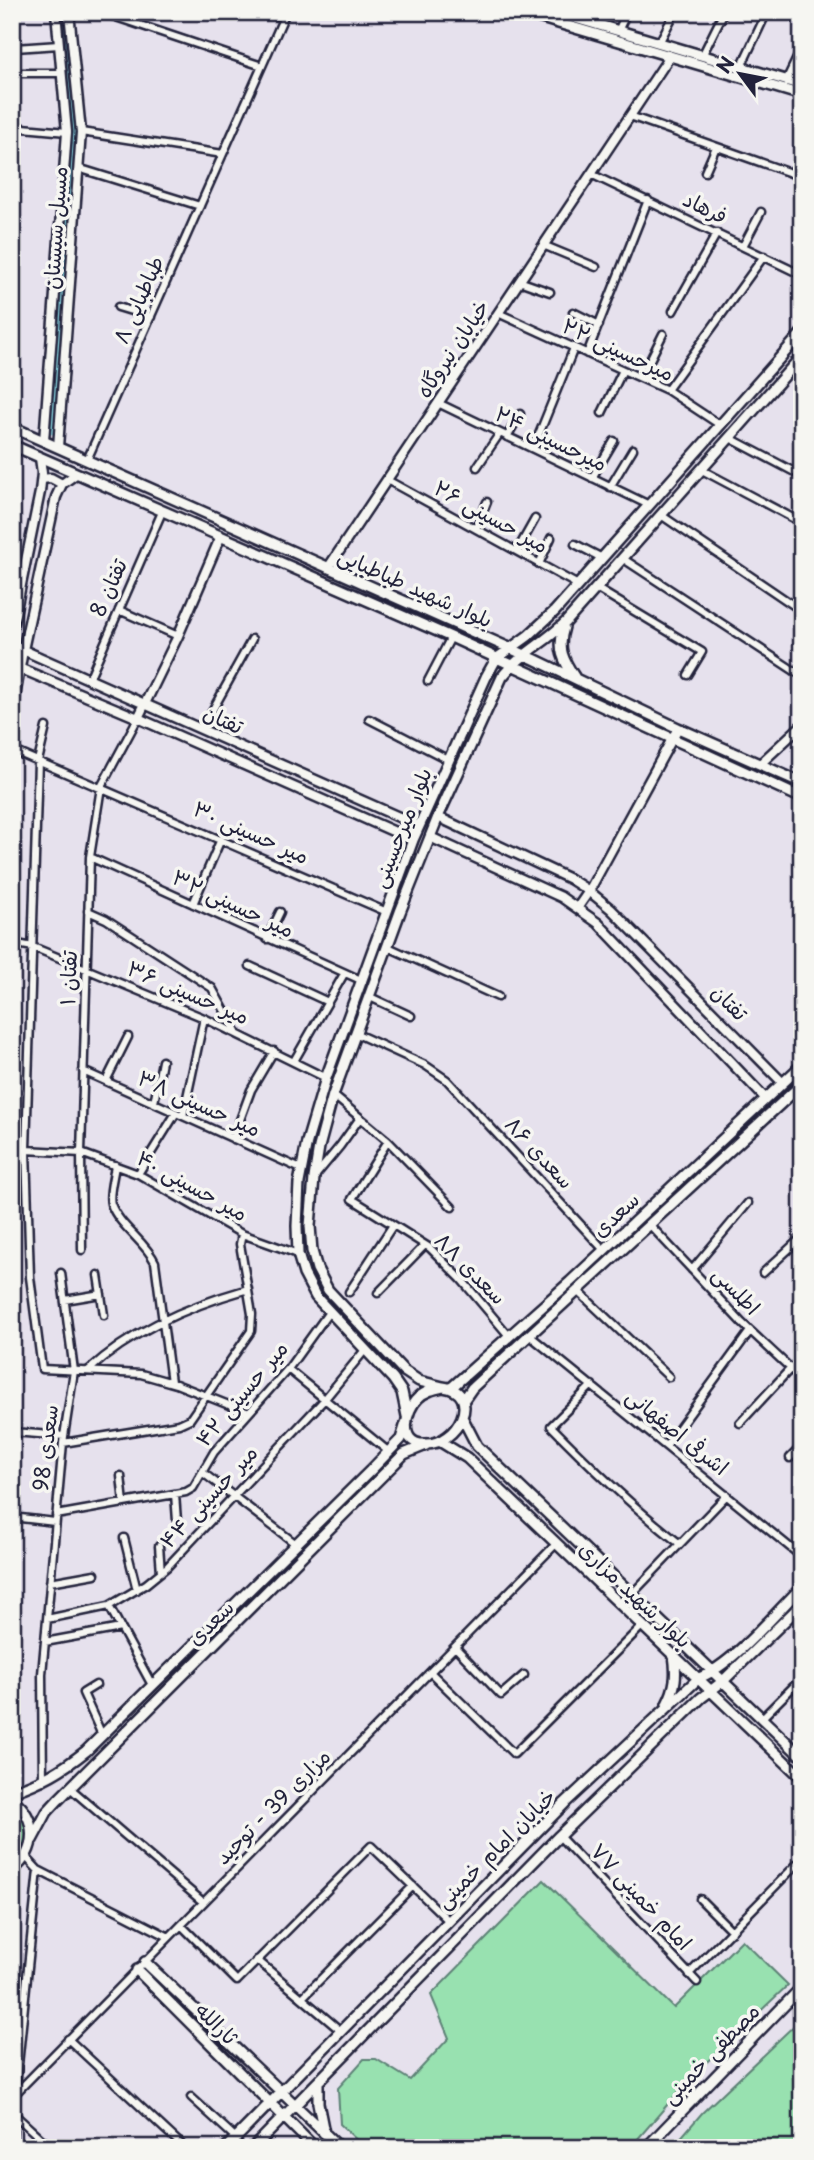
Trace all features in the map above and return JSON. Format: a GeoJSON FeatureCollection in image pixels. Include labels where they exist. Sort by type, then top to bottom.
{"type":"FeatureCollection","features":[{"type":"Feature","properties":{"kind":"main road"},"geometry":{"type":"LineString","coordinates":[[522,12],[802,95]]}},
{"type":"Feature","properties":{"kind":"main road"},"geometry":{"type":"LineString","coordinates":[[555,12],[802,85]]}},
{"type":"Feature","properties":{"kind":"main road","name":"بلوار میرحسینی"},"geometry":{"type":"LineString","coordinates":[[407,1420],[402,1392],[316,1297],[304,1274],[298,1254],[301,1169],[326,1078],[413,840],[496,659],[538,628],[802,333]]}},
{"type":"Feature","properties":{"kind":"main road"},"geometry":{"type":"LineString","coordinates":[[783,354],[794,365]]}},
{"type":"Feature","properties":{"kind":"main road","name":"بلوار میرحسینی"},"geometry":{"type":"LineString","coordinates":[[447,1388],[419,1381],[404,1371],[328,1290],[317,1269],[310,1226],[314,1178],[319,1147],[333,1096],[438,817],[502,677],[511,666],[551,638],[566,622],[802,356]]}},
{"type":"Feature","properties":{"kind":"main road","name":"بلوار شهید طباطبایی"},"geometry":{"type":"LineString","coordinates":[[12,427],[508,648],[802,783]]}},
{"type":"Feature","properties":{"kind":"main road","name":"بلوار شهید طباطبایی"},"geometry":{"type":"LineString","coordinates":[[12,445],[451,637],[802,798]]}},
{"type":"Feature","properties":{"kind":"main road"},"geometry":{"type":"LineString","coordinates":[[566,622],[559,646],[564,662],[576,680]]}},
{"type":"Feature","properties":{"kind":"main road"},"geometry":{"type":"LineString","coordinates":[[538,628],[539,636],[551,638]]}},
{"type":"Feature","properties":{"kind":"main road"},"geometry":{"type":"LineString","coordinates":[[458,740],[471,745]]}},
{"type":"Feature","properties":{"kind":"main road","name":"سعدی"},"geometry":{"type":"LineString","coordinates":[[447,1388],[510,1337],[802,1065]]}},
{"type":"Feature","properties":{"kind":"main road","name":"سعدی"},"geometry":{"type":"LineString","coordinates":[[463,1401],[472,1388],[802,1084]]}},
{"type":"Feature","properties":{"kind":"main road"},"geometry":{"type":"LineString","coordinates":[[447,1388],[459,1393],[463,1401],[462,1417],[452,1434],[441,1442],[426,1445],[410,1439],[407,1420],[417,1398],[428,1391],[447,1388]]}},
{"type":"Feature","properties":{"kind":"main road","name":"بلوار شهید مزاری"},"geometry":{"type":"LineString","coordinates":[[462,1417],[477,1446],[802,1757]]}},
{"type":"Feature","properties":{"kind":"main road","name":"سعدی"},"geometry":{"type":"LineString","coordinates":[[12,1792],[43,1781],[58,1772],[102,1735],[401,1439],[407,1420]]}},
{"type":"Feature","properties":{"kind":"main road","name":"بلوار شهید مزاری"},"geometry":{"type":"LineString","coordinates":[[441,1442],[467,1458],[555,1545],[802,1778]]}},
{"type":"Feature","properties":{"kind":"main road","name":"سعدی"},"geometry":{"type":"LineString","coordinates":[[26,1857],[47,1812],[70,1788],[404,1454],[426,1445]]}},
{"type":"Feature","properties":{"kind":"main road","name":"خیابان امام خمینی"},"geometry":{"type":"LineString","coordinates":[[226,2148],[565,1803],[699,1678],[713,1672],[802,1587]]}},
{"type":"Feature","properties":{"kind":"main road","name":"خیابان امام خمینی"},"geometry":{"type":"LineString","coordinates":[[253,2148],[559,1836],[802,1604]]}},
{"type":"Feature","properties":{"kind":"main road"},"geometry":{"type":"LineString","coordinates":[[663,1712],[677,1675],[674,1655]]}},
{"type":"Feature","properties":{"kind":"main road"},"geometry":{"type":"LineString","coordinates":[[12,1799],[23,1808],[29,1818],[32,1840]]}},
{"type":"Feature","properties":{"kind":"main road"},"geometry":{"type":"LineString","coordinates":[[12,1870],[26,1857]]}},
{"type":"Feature","properties":{"kind":"main road","name":"ثارالله"},"geometry":{"type":"LineString","coordinates":[[145,1962],[294,2106]]}},
{"type":"Feature","properties":{"kind":"main road","name":"ثارالله"},"geometry":{"type":"LineString","coordinates":[[137,1970],[283,2118]]}},
{"type":"Feature","properties":{"kind":"main road","name":"مصطفی خمینی"},"geometry":{"type":"LineString","coordinates":[[646,2148],[802,1987]]}},
{"type":"Feature","properties":{"kind":"main road"},"geometry":{"type":"LineString","coordinates":[[318,2082],[318,2103],[325,2134]]}},
{"type":"Feature","properties":{"kind":"main road"},"geometry":{"type":"LineString","coordinates":[[294,2106],[340,2148]]}},
{"type":"Feature","properties":{"kind":"main road"},"geometry":{"type":"LineString","coordinates":[[283,2118],[315,2148]]}},
{"type":"Feature","properties":{"kind":"street","name":"مسیل سیستان"},"geometry":{"type":"LineString","coordinates":[[44,441],[67,132],[56,12]]}},
{"type":"Feature","properties":{"kind":"street","name":"مسیل سیستان"},"geometry":{"type":"LineString","coordinates":[[58,447],[81,132],[69,12]]}},
{"type":"Feature","properties":{"kind":"street"},"geometry":{"type":"LineString","coordinates":[[101,12],[262,66]]}},
{"type":"Feature","properties":{"kind":"street"},"geometry":{"type":"LineString","coordinates":[[265,12],[285,15]]}},
{"type":"Feature","properties":{"kind":"street"},"geometry":{"type":"LineString","coordinates":[[618,31],[628,12]]}},
{"type":"Feature","properties":{"kind":"street"},"geometry":{"type":"LineString","coordinates":[[659,43],[675,12]]}},
{"type":"Feature","properties":{"kind":"street"},"geometry":{"type":"LineString","coordinates":[[702,56],[723,12]]}},
{"type":"Feature","properties":{"kind":"street"},"geometry":{"type":"LineString","coordinates":[[741,67],[767,12]]}},
{"type":"Feature","properties":{"kind":"street","name":"طباطبایی ۸"},"geometry":{"type":"LineString","coordinates":[[87,460],[285,15]]}},
{"type":"Feature","properties":{"kind":"street"},"geometry":{"type":"LineString","coordinates":[[15,48],[59,45]]}},
{"type":"Feature","properties":{"kind":"street"},"geometry":{"type":"LineString","coordinates":[[787,81],[802,50]]}},
{"type":"Feature","properties":{"kind":"street","name":"خیابان نیروگاه"},"geometry":{"type":"LineString","coordinates":[[328,568],[670,56]]}},
{"type":"Feature","properties":{"kind":"street"},"geometry":{"type":"LineString","coordinates":[[12,73],[62,73]]}},
{"type":"Feature","properties":{"kind":"street"},"geometry":{"type":"LineString","coordinates":[[630,116],[802,177]]}},
{"type":"Feature","properties":{"kind":"street"},"geometry":{"type":"LineString","coordinates":[[12,127],[67,132]]}},
{"type":"Feature","properties":{"kind":"street"},"geometry":{"type":"LineString","coordinates":[[81,132],[223,154]]}},
{"type":"Feature","properties":{"kind":"street"},"geometry":{"type":"LineString","coordinates":[[705,172],[716,147]]}},
{"type":"Feature","properties":{"kind":"street"},"geometry":{"type":"LineString","coordinates":[[78,168],[200,206]]}},
{"type":"Feature","properties":{"kind":"street","name":"فرهاد"},"geometry":{"type":"LineString","coordinates":[[591,174],[802,275]]}},
{"type":"Feature","properties":{"kind":"street"},"geometry":{"type":"LineString","coordinates":[[587,354],[649,200]]}},
{"type":"Feature","properties":{"kind":"street"},"geometry":{"type":"LineString","coordinates":[[743,246],[761,212]]}},
{"type":"Feature","properties":{"kind":"street"},"geometry":{"type":"LineString","coordinates":[[673,311],[717,233]]}},
{"type":"Feature","properties":{"kind":"street"},"geometry":{"type":"LineString","coordinates":[[543,245],[596,267]]}},
{"type":"Feature","properties":{"kind":"street"},"geometry":{"type":"LineString","coordinates":[[667,390],[764,256]]}},
{"type":"Feature","properties":{"kind":"street"},"geometry":{"type":"LineString","coordinates":[[519,281],[550,292]]}},
{"type":"Feature","properties":{"kind":"street"},"geometry":{"type":"LineString","coordinates":[[118,307],[151,317]]}},
{"type":"Feature","properties":{"kind":"street"},"geometry":{"type":"LineString","coordinates":[[573,312],[598,325]]}},
{"type":"Feature","properties":{"kind":"street","name":"میرحسینی ۲۲"},"geometry":{"type":"LineString","coordinates":[[498,313],[667,390],[720,425]]}},
{"type":"Feature","properties":{"kind":"street"},"geometry":{"type":"LineString","coordinates":[[641,378],[663,334]]}},
{"type":"Feature","properties":{"kind":"street"},"geometry":{"type":"LineString","coordinates":[[533,449],[574,348]]}},
{"type":"Feature","properties":{"kind":"street"},"geometry":{"type":"LineString","coordinates":[[602,413],[623,370]]}},
{"type":"Feature","properties":{"kind":"street","name":"میرحسینی ۲۴"},"geometry":{"type":"LineString","coordinates":[[438,403],[649,505]]}},
{"type":"Feature","properties":{"kind":"street"},"geometry":{"type":"LineString","coordinates":[[508,437],[520,414]]}},
{"type":"Feature","properties":{"kind":"street"},"geometry":{"type":"LineString","coordinates":[[477,467],[500,433]]}},
{"type":"Feature","properties":{"kind":"street"},"geometry":{"type":"LineString","coordinates":[[730,438],[802,476]]}},
{"type":"Feature","properties":{"kind":"street"},"geometry":{"type":"LineString","coordinates":[[592,478],[614,441]]}},
{"type":"Feature","properties":{"kind":"street"},"geometry":{"type":"LineString","coordinates":[[610,487],[634,449]]}},
{"type":"Feature","properties":{"kind":"street"},"geometry":{"type":"LineString","coordinates":[[12,629],[41,479],[40,458]]}},
{"type":"Feature","properties":{"kind":"street"},"geometry":{"type":"LineString","coordinates":[[702,470],[802,523]]}},
{"type":"Feature","properties":{"kind":"street"},"geometry":{"type":"LineString","coordinates":[[12,715],[16,666],[23,650],[56,497],[62,484],[76,474]]}},
{"type":"Feature","properties":{"kind":"street"},"geometry":{"type":"LineString","coordinates":[[41,479],[51,478],[62,484]]}},
{"type":"Feature","properties":{"kind":"street","name":"میر حسینی ۲۶"},"geometry":{"type":"LineString","coordinates":[[387,480],[578,585]]}},
{"type":"Feature","properties":{"kind":"street"},"geometry":{"type":"LineString","coordinates":[[476,529],[487,502]]}},
{"type":"Feature","properties":{"kind":"street","name":"تفتان 8"},"geometry":{"type":"LineString","coordinates":[[89,679],[162,512]]}},
{"type":"Feature","properties":{"kind":"street"},"geometry":{"type":"LineString","coordinates":[[661,515],[802,611]]}},
{"type":"Feature","properties":{"kind":"street"},"geometry":{"type":"LineString","coordinates":[[517,551],[535,520]]}},
{"type":"Feature","properties":{"kind":"street"},"geometry":{"type":"LineString","coordinates":[[138,718],[178,636],[220,538]]}},
{"type":"Feature","properties":{"kind":"street"},"geometry":{"type":"LineString","coordinates":[[539,564],[551,538]]}},
{"type":"Feature","properties":{"kind":"street"},"geometry":{"type":"LineString","coordinates":[[575,544],[601,558]]}},
{"type":"Feature","properties":{"kind":"street"},"geometry":{"type":"LineString","coordinates":[[622,558],[802,676]]}},
{"type":"Feature","properties":{"kind":"street"},"geometry":{"type":"LineString","coordinates":[[596,588],[702,652],[688,675]]}},
{"type":"Feature","properties":{"kind":"street"},"geometry":{"type":"LineString","coordinates":[[119,610],[178,636]]}},
{"type":"Feature","properties":{"kind":"street"},"geometry":{"type":"LineString","coordinates":[[428,681],[451,637]]}},
{"type":"Feature","properties":{"kind":"street"},"geometry":{"type":"LineString","coordinates":[[202,729],[252,639]]}},
{"type":"Feature","properties":{"kind":"street","name":"تفتان"},"geometry":{"type":"LineString","coordinates":[[12,645],[419,827]]}},
{"type":"Feature","properties":{"kind":"street","name":"تفتان"},"geometry":{"type":"LineString","coordinates":[[16,666],[413,840]]}},
{"type":"Feature","properties":{"kind":"street","name":"تفتان ۱"},"geometry":{"type":"LineString","coordinates":[[82,1250],[80,1153],[90,857],[100,787],[138,718]]}},
{"type":"Feature","properties":{"kind":"street"},"geometry":{"type":"LineString","coordinates":[[369,719],[449,760]]}},
{"type":"Feature","properties":{"kind":"street"},"geometry":{"type":"LineString","coordinates":[[760,764],[802,725]]}},
{"type":"Feature","properties":{"kind":"street"},"geometry":{"type":"LineString","coordinates":[[46,727],[38,761],[26,1150],[30,1278],[42,1369],[141,1374],[171,1382],[249,1413]]}},
{"type":"Feature","properties":{"kind":"street"},"geometry":{"type":"LineString","coordinates":[[578,908],[678,728]]}},
{"type":"Feature","properties":{"kind":"street","name":"میر حسینی ۳۰"},"geometry":{"type":"LineString","coordinates":[[12,750],[387,912]]}},
{"type":"Feature","properties":{"kind":"street","name":"تفتان"},"geometry":{"type":"LineString","coordinates":[[438,817],[570,879],[589,891],[611,909],[782,1082]]}},
{"type":"Feature","properties":{"kind":"street","name":"تفتان"},"geometry":{"type":"LineString","coordinates":[[430,837],[561,897],[598,923],[765,1098]]}},
{"type":"Feature","properties":{"kind":"street"},"geometry":{"type":"LineString","coordinates":[[193,905],[221,839]]}},
{"type":"Feature","properties":{"kind":"street","name":"میر حسینی ۳۲"},"geometry":{"type":"LineString","coordinates":[[90,857],[363,981]]}},
{"type":"Feature","properties":{"kind":"street"},"geometry":{"type":"LineString","coordinates":[[88,911],[106,919],[212,988],[237,1033]]}},
{"type":"Feature","properties":{"kind":"street"},"geometry":{"type":"LineString","coordinates":[[267,939],[280,912]]}},
{"type":"Feature","properties":{"kind":"street","name":"میر حسینی ۳۶"},"geometry":{"type":"LineString","coordinates":[[12,943],[33,947],[204,1018],[326,1078]]}},
{"type":"Feature","properties":{"kind":"street"},"geometry":{"type":"LineString","coordinates":[[388,947],[498,997]]}},
{"type":"Feature","properties":{"kind":"street"},"geometry":{"type":"LineString","coordinates":[[250,966],[328,1002]]}},
{"type":"Feature","properties":{"kind":"street"},"geometry":{"type":"LineString","coordinates":[[294,1061],[344,974]]}},
{"type":"Feature","properties":{"kind":"street"},"geometry":{"type":"LineString","coordinates":[[370,997],[411,1016]]}},
{"type":"Feature","properties":{"kind":"street"},"geometry":{"type":"LineString","coordinates":[[138,1174],[179,1114],[204,1018]]}},
{"type":"Feature","properties":{"kind":"street","name":"سعدی ۸۶"},"geometry":{"type":"LineString","coordinates":[[357,1034],[425,1065],[447,1080],[604,1250]]}},
{"type":"Feature","properties":{"kind":"street"},"geometry":{"type":"LineString","coordinates":[[106,1081],[128,1037]]}},
{"type":"Feature","properties":{"kind":"street"},"geometry":{"type":"LineString","coordinates":[[233,1139],[251,1090],[274,1051]]}},
{"type":"Feature","properties":{"kind":"street"},"geometry":{"type":"LineString","coordinates":[[154,1103],[162,1062]]}},
{"type":"Feature","properties":{"kind":"street","name":"میر حسینی ۳۸"},"geometry":{"type":"LineString","coordinates":[[83,1071],[301,1169]]}},
{"type":"Feature","properties":{"kind":"street"},"geometry":{"type":"LineString","coordinates":[[333,1096],[388,1141],[452,1207]]}},
{"type":"Feature","properties":{"kind":"street"},"geometry":{"type":"LineString","coordinates":[[314,1178],[360,1118]]}},
{"type":"Feature","properties":{"kind":"street","name":"سعدی ۸۸"},"geometry":{"type":"LineString","coordinates":[[388,1141],[352,1199],[425,1245],[461,1279],[510,1337]]}},
{"type":"Feature","properties":{"kind":"street","name":"میر حسینی ۴۰"},"geometry":{"type":"LineString","coordinates":[[26,1150],[80,1153],[115,1165],[138,1174],[242,1234],[298,1254]]}},
{"type":"Feature","properties":{"kind":"street"},"geometry":{"type":"LineString","coordinates":[[115,1165],[110,1202],[155,1262],[171,1382]]}},
{"type":"Feature","properties":{"kind":"street"},"geometry":{"type":"LineString","coordinates":[[692,1270],[748,1203]]}},
{"type":"Feature","properties":{"kind":"street","name":"اطلسی"},"geometry":{"type":"LineString","coordinates":[[649,1224],[750,1331],[802,1379]]}},
{"type":"Feature","properties":{"kind":"street"},"geometry":{"type":"LineString","coordinates":[[349,1292],[393,1225]]}},
{"type":"Feature","properties":{"kind":"street"},"geometry":{"type":"LineString","coordinates":[[13,1432],[63,1439],[185,1423],[207,1397],[251,1331],[252,1314],[240,1244],[242,1234]]}},
{"type":"Feature","properties":{"kind":"street"},"geometry":{"type":"LineString","coordinates":[[763,1273],[802,1237]]}},
{"type":"Feature","properties":{"kind":"street"},"geometry":{"type":"LineString","coordinates":[[378,1293],[425,1245]]}},
{"type":"Feature","properties":{"kind":"street","name":"سعدی 98"},"geometry":{"type":"LineString","coordinates":[[43,1781],[42,1674],[63,1439],[74,1371],[61,1273]]}},
{"type":"Feature","properties":{"kind":"street"},"geometry":{"type":"LineString","coordinates":[[97,1275],[104,1315]]}},
{"type":"Feature","properties":{"kind":"street"},"geometry":{"type":"LineString","coordinates":[[89,1370],[110,1351],[163,1322],[211,1299],[248,1289]]}},
{"type":"Feature","properties":{"kind":"street"},"geometry":{"type":"LineString","coordinates":[[578,1291],[670,1377]]}},
{"type":"Feature","properties":{"kind":"street"},"geometry":{"type":"LineString","coordinates":[[65,1300],[101,1294]]}},
{"type":"Feature","properties":{"kind":"street","name":"میر حسینی ۴۲"},"geometry":{"type":"LineString","coordinates":[[12,1517],[55,1519],[193,1488],[214,1452],[288,1369],[329,1312]]}},
{"type":"Feature","properties":{"kind":"street"},"geometry":{"type":"LineString","coordinates":[[666,1446],[750,1331]]}},
{"type":"Feature","properties":{"kind":"street","name":"اشرفی اصفهانی"},"geometry":{"type":"LineString","coordinates":[[529,1335],[802,1557]]}},
{"type":"Feature","properties":{"kind":"street","name":"میر حسینی ۴۴"},"geometry":{"type":"LineString","coordinates":[[47,1619],[109,1606],[161,1572],[184,1551],[324,1400],[365,1350]]}},
{"type":"Feature","properties":{"kind":"street"},"geometry":{"type":"LineString","coordinates":[[740,1423],[791,1368]]}},
{"type":"Feature","properties":{"kind":"street"},"geometry":{"type":"LineString","coordinates":[[288,1369],[388,1452]]}},
{"type":"Feature","properties":{"kind":"street"},"geometry":{"type":"LineString","coordinates":[[592,1385],[551,1426],[590,1467],[680,1544]]}},
{"type":"Feature","properties":{"kind":"street"},"geometry":{"type":"LineString","coordinates":[[790,1458],[802,1446]]}},
{"type":"Feature","properties":{"kind":"street"},"geometry":{"type":"LineString","coordinates":[[202,1472],[296,1544]]}},
{"type":"Feature","properties":{"kind":"street"},"geometry":{"type":"LineString","coordinates":[[121,1476],[124,1503]]}},
{"type":"Feature","properties":{"kind":"street"},"geometry":{"type":"LineString","coordinates":[[175,1494],[177,1521]]}},
{"type":"Feature","properties":{"kind":"street"},"geometry":{"type":"LineString","coordinates":[[631,1595],[727,1495]]}},
{"type":"Feature","properties":{"kind":"street"},"geometry":{"type":"LineString","coordinates":[[124,1538],[137,1590]]}},
{"type":"Feature","properties":{"kind":"street","name":"مزاری 39 - توحید"},"geometry":{"type":"LineString","coordinates":[[15,2094],[555,1545]]}},
{"type":"Feature","properties":{"kind":"street"},"geometry":{"type":"LineString","coordinates":[[159,1546],[161,1572]]}},
{"type":"Feature","properties":{"kind":"street"},"geometry":{"type":"LineString","coordinates":[[50,1582],[94,1574]]}},
{"type":"Feature","properties":{"kind":"street"},"geometry":{"type":"LineString","coordinates":[[109,1606],[152,1685]]}},
{"type":"Feature","properties":{"kind":"street"},"geometry":{"type":"LineString","coordinates":[[430,1672],[514,1754],[642,1626]]}},
{"type":"Feature","properties":{"kind":"street"},"geometry":{"type":"LineString","coordinates":[[45,1643],[121,1628]]}},
{"type":"Feature","properties":{"kind":"street"},"geometry":{"type":"LineString","coordinates":[[455,1647],[501,1695],[524,1675]]}},
{"type":"Feature","properties":{"kind":"street"},"geometry":{"type":"LineString","coordinates":[[761,1719],[802,1678]]}},
{"type":"Feature","properties":{"kind":"street"},"geometry":{"type":"LineString","coordinates":[[96,1685],[83,1693],[102,1735]]}},
{"type":"Feature","properties":{"kind":"street"},"geometry":{"type":"LineString","coordinates":[[70,1788],[203,1902]]}},
{"type":"Feature","properties":{"kind":"street","name":"امام خمینی ۷۷"},"geometry":{"type":"LineString","coordinates":[[559,1836],[697,1982]]}},
{"type":"Feature","properties":{"kind":"street"},"geometry":{"type":"LineString","coordinates":[[181,1926],[237,1981],[371,1846],[449,1921]]}},
{"type":"Feature","properties":{"kind":"street"},"geometry":{"type":"LineString","coordinates":[[26,1857],[38,1870],[169,1937]]}},
{"type":"Feature","properties":{"kind":"street"},"geometry":{"type":"LineString","coordinates":[[689,1974],[802,1859]]}},
{"type":"Feature","properties":{"kind":"street"},"geometry":{"type":"LineString","coordinates":[[12,2148],[38,1870]]}},
{"type":"Feature","properties":{"kind":"street"},"geometry":{"type":"LineString","coordinates":[[302,1998],[413,1886]]}},
{"type":"Feature","properties":{"kind":"street"},"geometry":{"type":"LineString","coordinates":[[700,1899],[732,1931]]}},
{"type":"Feature","properties":{"kind":"street"},"geometry":{"type":"LineString","coordinates":[[257,1960],[341,2031]]}},
{"type":"Feature","properties":{"kind":"street"},"geometry":{"type":"LineString","coordinates":[[68,2039],[185,2148]]}},
{"type":"Feature","properties":{"kind":"street"},"geometry":{"type":"LineString","coordinates":[[191,2097],[236,2138]]}},
{"type":"Feature","properties":{"kind":"street"},"geometry":{"type":"LineString","coordinates":[[14,2114],[51,2148]]}},
{"type":"Feature","properties":{"kind":"green space"},"geometry":{"type":"Polygon","coordinates":[[[12,1805],[23,1819],[26,1834],[22,1849],[12,1863],[12,1805]]]}},
{"type":"Feature","properties":{"kind":"green space"},"geometry":{"type":"Polygon","coordinates":[[[544,1880],[674,2008],[742,1940],[788,1985],[693,2075],[630,2148],[365,2148],[340,2124],[338,2088],[364,2059],[376,2059],[410,2080],[449,2038],[431,1995],[544,1880]]]}},
{"type":"Feature","properties":{"kind":"green space"},"geometry":{"type":"Polygon","coordinates":[[[802,2018],[802,2148],[672,2148],[702,2113],[802,2018]]]}},
{"type":"Feature","properties":{"kind":"waterway"},"geometry":{"type":"LineString","coordinates":[[53,430],[75,132],[62,12]]}}]}
